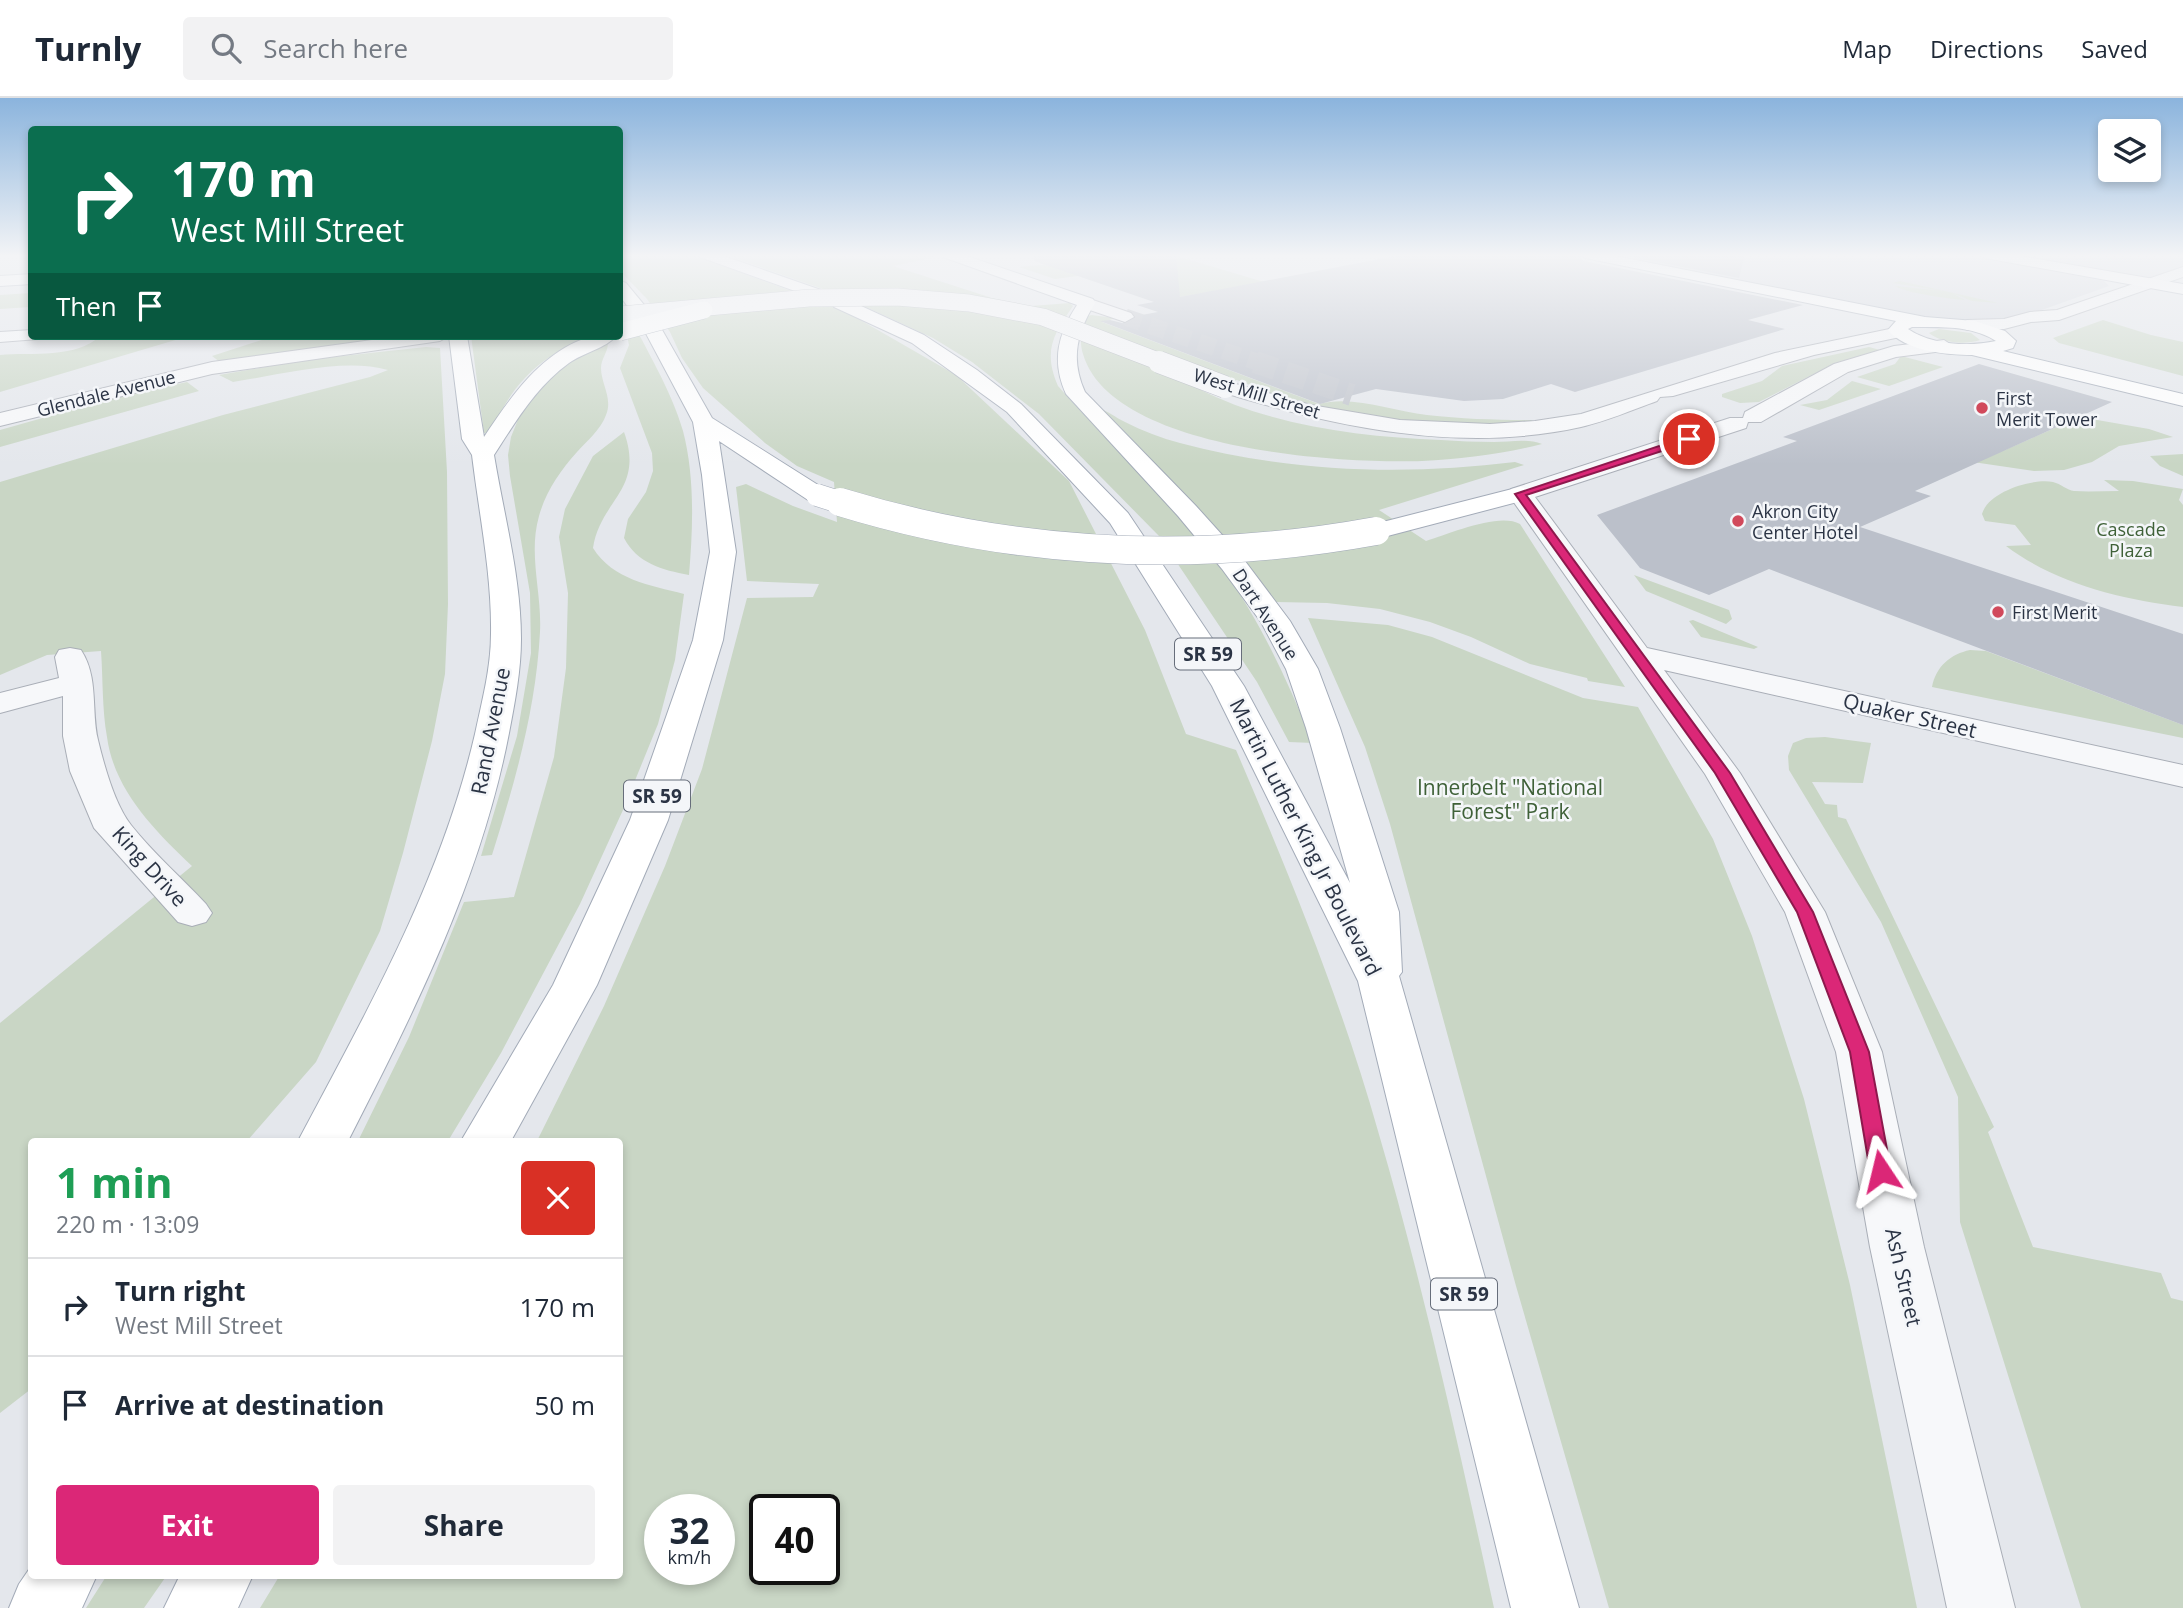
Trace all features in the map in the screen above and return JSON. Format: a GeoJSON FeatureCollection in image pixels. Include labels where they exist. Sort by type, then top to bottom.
{"type":"FeatureCollection","features":[{"type":"Feature","properties":{"kind":"main road"},"geometry":{"type":"LineString","coordinates":[[623,331],[645,324]]}},
{"type":"Feature","properties":{"kind":"main road","name":"Martin Luther King Jr Boulevard"},"geometry":{"type":"LineString","coordinates":[[886,324],[918,339],[1014,408],[1119,518],[1228,686],[1278,779],[1380,981],[1545,1608]]}},
{"type":"Feature","properties":{"kind":"main road","name":"Dart Avenue"},"geometry":{"type":"LineString","coordinates":[[1073,324],[1066,353],[1066,376],[1076,394],[1188,511],[1233,563],[1275,621],[1302,669],[1323,728],[1379,912],[1380,981]]}},
{"type":"Feature","properties":{"kind":"main road"},"geometry":{"type":"LineString","coordinates":[[1874,324],[1898,330],[1915,340],[1974,349],[2183,397]]}},
{"type":"Feature","properties":{"kind":"main road"},"geometry":{"type":"LineString","coordinates":[[1898,330],[1908,324]]}},
{"type":"Feature","properties":{"kind":"main road"},"geometry":{"type":"LineString","coordinates":[[1960,324],[1994,332],[2006,342],[2183,397]]}},
{"type":"Feature","properties":{"kind":"main road","name":"SR 59"},"geometry":{"type":"LineString","coordinates":[[488,1138],[575,985],[649,820],[708,640],[723,552],[714,474],[704,422],[652,328]]}},
{"type":"Feature","properties":{"kind":"main road","name":"Rand Avenue"},"geometry":{"type":"LineString","coordinates":[[325,1138],[423,944],[460,854],[487,768],[503,671],[506,626],[483,455],[473,439],[459,340]]}},
{"type":"Feature","properties":{"kind":"main road"},"geometry":{"type":"LineString","coordinates":[[483,455],[531,384],[548,367],[598,340]]}},
{"type":"Feature","properties":{"kind":"main road"},"geometry":{"type":"LineString","coordinates":[[1974,349],[2006,342]]}},
{"type":"Feature","properties":{"kind":"main road"},"geometry":{"type":"LineString","coordinates":[[704,422],[817,495],[891,518],[992,539],[1088,547],[1265,548],[1333,540],[1376,531],[1520,494]]}},
{"type":"Feature","properties":{"kind":"main road"},"geometry":{"type":"LineString","coordinates":[[43,1608],[61,1579]]}},
{"type":"Feature","properties":{"kind":"main road"},"geometry":{"type":"LineString","coordinates":[[198,1608],[217,1579]]}},
{"type":"Feature","properties":{"kind":"street","name":"West Mill Street"},"geometry":{"type":"LineString","coordinates":[[1062,324],[1225,387],[1316,412],[1398,426],[1433,428],[1511,428],[1587,419],[1789,354],[1898,330]]}},
{"type":"Feature","properties":{"kind":"street"},"geometry":{"type":"LineString","coordinates":[[1967,325],[1987,324]]}},
{"type":"Feature","properties":{"kind":"street"},"geometry":{"type":"LineString","coordinates":[[2006,342],[2049,324]]}},
{"type":"Feature","properties":{"kind":"street"},"geometry":{"type":"LineString","coordinates":[[0,337],[28,335]]}},
{"type":"Feature","properties":{"kind":"street","name":"Glendale Avenue"},"geometry":{"type":"LineString","coordinates":[[0,420],[212,368],[412,340]]}},
{"type":"Feature","properties":{"kind":"street"},"geometry":{"type":"LineString","coordinates":[[1520,494],[1746,420],[1841,368],[1894,352],[1944,346]]}},
{"type":"Feature","properties":{"kind":"street","name":"Glendale Avenue"},"geometry":{"type":"LineString","coordinates":[[212,368],[194,356],[218,348]]}},
{"type":"Feature","properties":{"kind":"street"},"geometry":{"type":"LineString","coordinates":[[1404,406],[1521,414],[1628,404]]}},
{"type":"Feature","properties":{"kind":"street","name":"Ash Street"},"geometry":{"type":"LineString","coordinates":[[1520,494],[1722,773],[1805,912],[1859,1052],[1897,1247],[1981,1608]]}},
{"type":"Feature","properties":{"kind":"street","name":"Quaker Street"},"geometry":{"type":"LineString","coordinates":[[1637,655],[2183,776]]}},
{"type":"Feature","properties":{"kind":"street","name":"King Drive"},"geometry":{"type":"LineString","coordinates":[[0,704],[72,670],[79,696],[80,736],[88,771],[113,828],[192,913]]}},
{"type":"Feature","properties":{"kind":"green space"},"geometry":{"type":"Polygon","coordinates":[[[623,324],[634,324],[665,384],[683,431],[690,466],[692,503],[689,575],[651,564],[636,554],[624,538],[628,519],[646,492],[653,471],[652,453],[620,368],[629,345],[623,324]]]}},
{"type":"Feature","properties":{"kind":"green space"},"geometry":{"type":"Polygon","coordinates":[[[665,324],[868,324],[956,375],[1069,481],[1145,630],[1186,734],[1236,750],[1313,938],[1348,1034],[1411,1249],[1494,1608],[260,1608],[278,1579],[623,1579],[623,1138],[538,1138],[604,1006],[665,866],[702,769],[747,598],[813,597],[819,584],[747,581],[736,487],[746,484],[793,506],[837,522],[834,482],[797,466],[765,443],[703,388],[682,358],[665,324]]]}},
{"type":"Feature","properties":{"kind":"green space"},"geometry":{"type":"Polygon","coordinates":[[[904,324],[1061,324],[1051,353],[1058,386],[1181,518],[1234,585],[1272,650],[1313,743],[1289,742],[1257,682],[1159,536],[1039,414],[972,362],[933,338],[904,324]]]}},
{"type":"Feature","properties":{"kind":"green space"},"geometry":{"type":"Polygon","coordinates":[[[1082,324],[1109,324],[1319,404],[1359,402],[1427,415],[1531,420],[1535,423],[1490,425],[1392,420],[1337,412],[1289,400],[1237,380],[1199,389],[1227,402],[1286,421],[1379,436],[1474,442],[1524,441],[1542,444],[1512,451],[1422,461],[1338,459],[1232,445],[1181,431],[1136,412],[1102,386],[1083,354],[1082,324]]]}},
{"type":"Feature","properties":{"kind":"green space"},"geometry":{"type":"Polygon","coordinates":[[[2091,324],[2117,324],[2183,342],[2183,376],[2059,343],[2053,338],[2091,324]]]}},
{"type":"Feature","properties":{"kind":"green space"},"geometry":{"type":"Polygon","coordinates":[[[1939,329],[1971,333],[1980,340],[1953,342],[1929,333],[1939,329]]]}},
{"type":"Feature","properties":{"kind":"green space"},"geometry":{"type":"Polygon","coordinates":[[[94,340],[176,340],[0,392],[0,355],[53,353],[94,340]]]}},
{"type":"Feature","properties":{"kind":"green space"},"geometry":{"type":"Polygon","coordinates":[[[262,340],[380,340],[220,362],[212,356],[262,340]]]}},
{"type":"Feature","properties":{"kind":"green space"},"geometry":{"type":"Polygon","coordinates":[[[472,340],[583,340],[544,361],[531,372],[509,398],[491,432],[484,433],[472,340]]]}},
{"type":"Feature","properties":{"kind":"green space"},"geometry":{"type":"Polygon","coordinates":[[[608,343],[601,368],[608,403],[606,415],[597,430],[559,474],[539,516],[535,559],[540,632],[534,689],[516,773],[492,855],[481,856],[517,736],[531,653],[530,593],[508,455],[511,437],[523,407],[560,365],[608,343]]]}},
{"type":"Feature","properties":{"kind":"green space"},"geometry":{"type":"Polygon","coordinates":[[[426,347],[440,348],[447,472],[448,604],[445,674],[432,741],[403,853],[380,931],[316,1062],[250,1138],[28,1138],[28,1391],[0,1413],[0,1023],[192,866],[151,824],[118,775],[105,726],[101,651],[47,655],[0,675],[0,482],[223,415],[388,370],[371,366],[332,366],[233,382],[219,375],[305,360],[426,347]]]}},
{"type":"Feature","properties":{"kind":"green space"},"geometry":{"type":"Polygon","coordinates":[[[1869,347],[1880,350],[1835,363],[1759,402],[1740,403],[1722,397],[1722,394],[1762,381],[1782,366],[1869,347]]]}},
{"type":"Feature","properties":{"kind":"green space"},"geometry":{"type":"Polygon","coordinates":[[[1901,356],[1943,367],[1889,386],[1857,377],[1895,364],[1901,356]]]}},
{"type":"Feature","properties":{"kind":"green space"},"geometry":{"type":"Polygon","coordinates":[[[1852,381],[1881,389],[1819,410],[1800,405],[1827,400],[1852,381]]]}},
{"type":"Feature","properties":{"kind":"green space"},"geometry":{"type":"Polygon","coordinates":[[[187,382],[199,391],[0,447],[0,430],[110,399],[187,382]]]}},
{"type":"Feature","properties":{"kind":"green space"},"geometry":{"type":"Polygon","coordinates":[[[1097,408],[1166,439],[1263,460],[1347,469],[1389,470],[1515,462],[1524,465],[1379,510],[1426,541],[1487,522],[1511,521],[1520,524],[1625,687],[1588,681],[1587,678],[1530,664],[1471,637],[1430,622],[1380,609],[1327,603],[1276,602],[1200,510],[1097,408]]]}},
{"type":"Feature","properties":{"kind":"green space"},"geometry":{"type":"Polygon","coordinates":[[[2080,417],[2149,429],[2173,437],[2119,446],[2092,462],[2064,470],[2034,471],[1966,461],[2005,450],[2080,417]]]}},
{"type":"Feature","properties":{"kind":"green space"},"geometry":{"type":"Polygon","coordinates":[[[624,432],[629,452],[629,468],[619,494],[597,532],[593,548],[611,567],[633,580],[684,594],[675,660],[658,724],[580,904],[501,1053],[450,1138],[359,1138],[409,1037],[464,902],[514,897],[554,757],[566,668],[568,593],[559,537],[565,509],[593,456],[624,432]]]}},
{"type":"Feature","properties":{"kind":"green space"},"geometry":{"type":"Polygon","coordinates":[[[2183,454],[2183,476],[2160,466],[2150,456],[2183,454]]]}},
{"type":"Feature","properties":{"kind":"green space","name":"Cascade Plaza"},"geometry":{"type":"Polygon","coordinates":[[[2104,480],[2133,481],[2183,489],[2179,500],[2183,505],[2183,607],[2090,588],[2046,570],[2006,546],[2031,545],[2015,525],[1985,521],[1982,514],[1986,506],[2002,493],[2034,482],[2053,482],[2074,491],[2119,491],[2104,480]]]}},
{"type":"Feature","properties":{"kind":"green space"},"geometry":{"type":"Polygon","coordinates":[[[1634,575],[1729,610],[1732,619],[1726,624],[1646,591],[1634,575]]]}},
{"type":"Feature","properties":{"kind":"green space","name":"Innerbelt \"National Forest\" Park"},"geometry":{"type":"Polygon","coordinates":[[[1308,618],[1388,625],[1432,637],[1583,698],[1638,707],[1713,839],[1752,936],[1804,1099],[1850,1285],[1917,1608],[1609,1608],[1516,1286],[1390,824],[1365,747],[1308,618]]]}},
{"type":"Feature","properties":{"kind":"green space"},"geometry":{"type":"Polygon","coordinates":[[[1693,620],[1758,647],[1754,649],[1701,637],[1689,621],[1693,620]]]}},
{"type":"Feature","properties":{"kind":"green space"},"geometry":{"type":"Polygon","coordinates":[[[1970,650],[1986,651],[2183,725],[2183,738],[1932,687],[1945,662],[1970,650]]]}},
{"type":"Feature","properties":{"kind":"green space"},"geometry":{"type":"Polygon","coordinates":[[[1825,737],[1871,743],[1863,783],[1812,782],[1825,804],[1837,805],[1838,817],[1846,819],[1994,1127],[1988,1132],[2033,1247],[2161,1273],[2171,1298],[2183,1301],[2183,1608],[2081,1608],[1960,1222],[1958,1097],[1881,922],[1789,770],[1788,756],[1793,743],[1806,738],[1825,737]]]}},
{"type":"Feature","properties":{"kind":"green space"},"geometry":{"type":"Polygon","coordinates":[[[104,1579],[164,1579],[144,1608],[86,1608],[104,1579]]]}},
{"type":"Feature","properties":{"kind":"building"},"geometry":{"type":"Polygon","coordinates":[[[1109,324],[1766,324],[1785,329],[1575,392],[1551,384],[1503,399],[1464,401],[1376,389],[1320,404],[1109,324]]]}},
{"type":"Feature","properties":{"kind":"building"},"geometry":{"type":"Polygon","coordinates":[[[1979,364],[2112,402],[1915,491],[1931,496],[1860,527],[2183,634],[2183,725],[1769,569],[1709,595],[1640,568],[1597,515],[1797,441],[1783,437],[1979,364]]]}},
{"type":"Feature","properties":{"kind":"tunnel"},"geometry":{"type":"LineString","coordinates":[[1147,324],[1260,363]]}},
{"type":"Feature","properties":{"kind":"tunnel"},"geometry":{"type":"LineString","coordinates":[[1255,362],[1352,395]]}},
{"type":"Feature","properties":{"kind":"place","name":"First Merit Tower"},"geometry":{"type":"Point","coordinates":[1982,408]}},
{"type":"Feature","properties":{"kind":"place","name":"Akron City Center Hotel"},"geometry":{"type":"Point","coordinates":[1738,521]}},
{"type":"Feature","properties":{"kind":"place","name":"First Merit"},"geometry":{"type":"Point","coordinates":[1998,612]}},
{"type":"Feature","properties":{"kind":"route"},"geometry":{"type":"LineString","coordinates":[[1689,439],[1520,494],[1674,703],[1722,773],[1805,912],[1859,1052],[1881,1171]]}}]}
